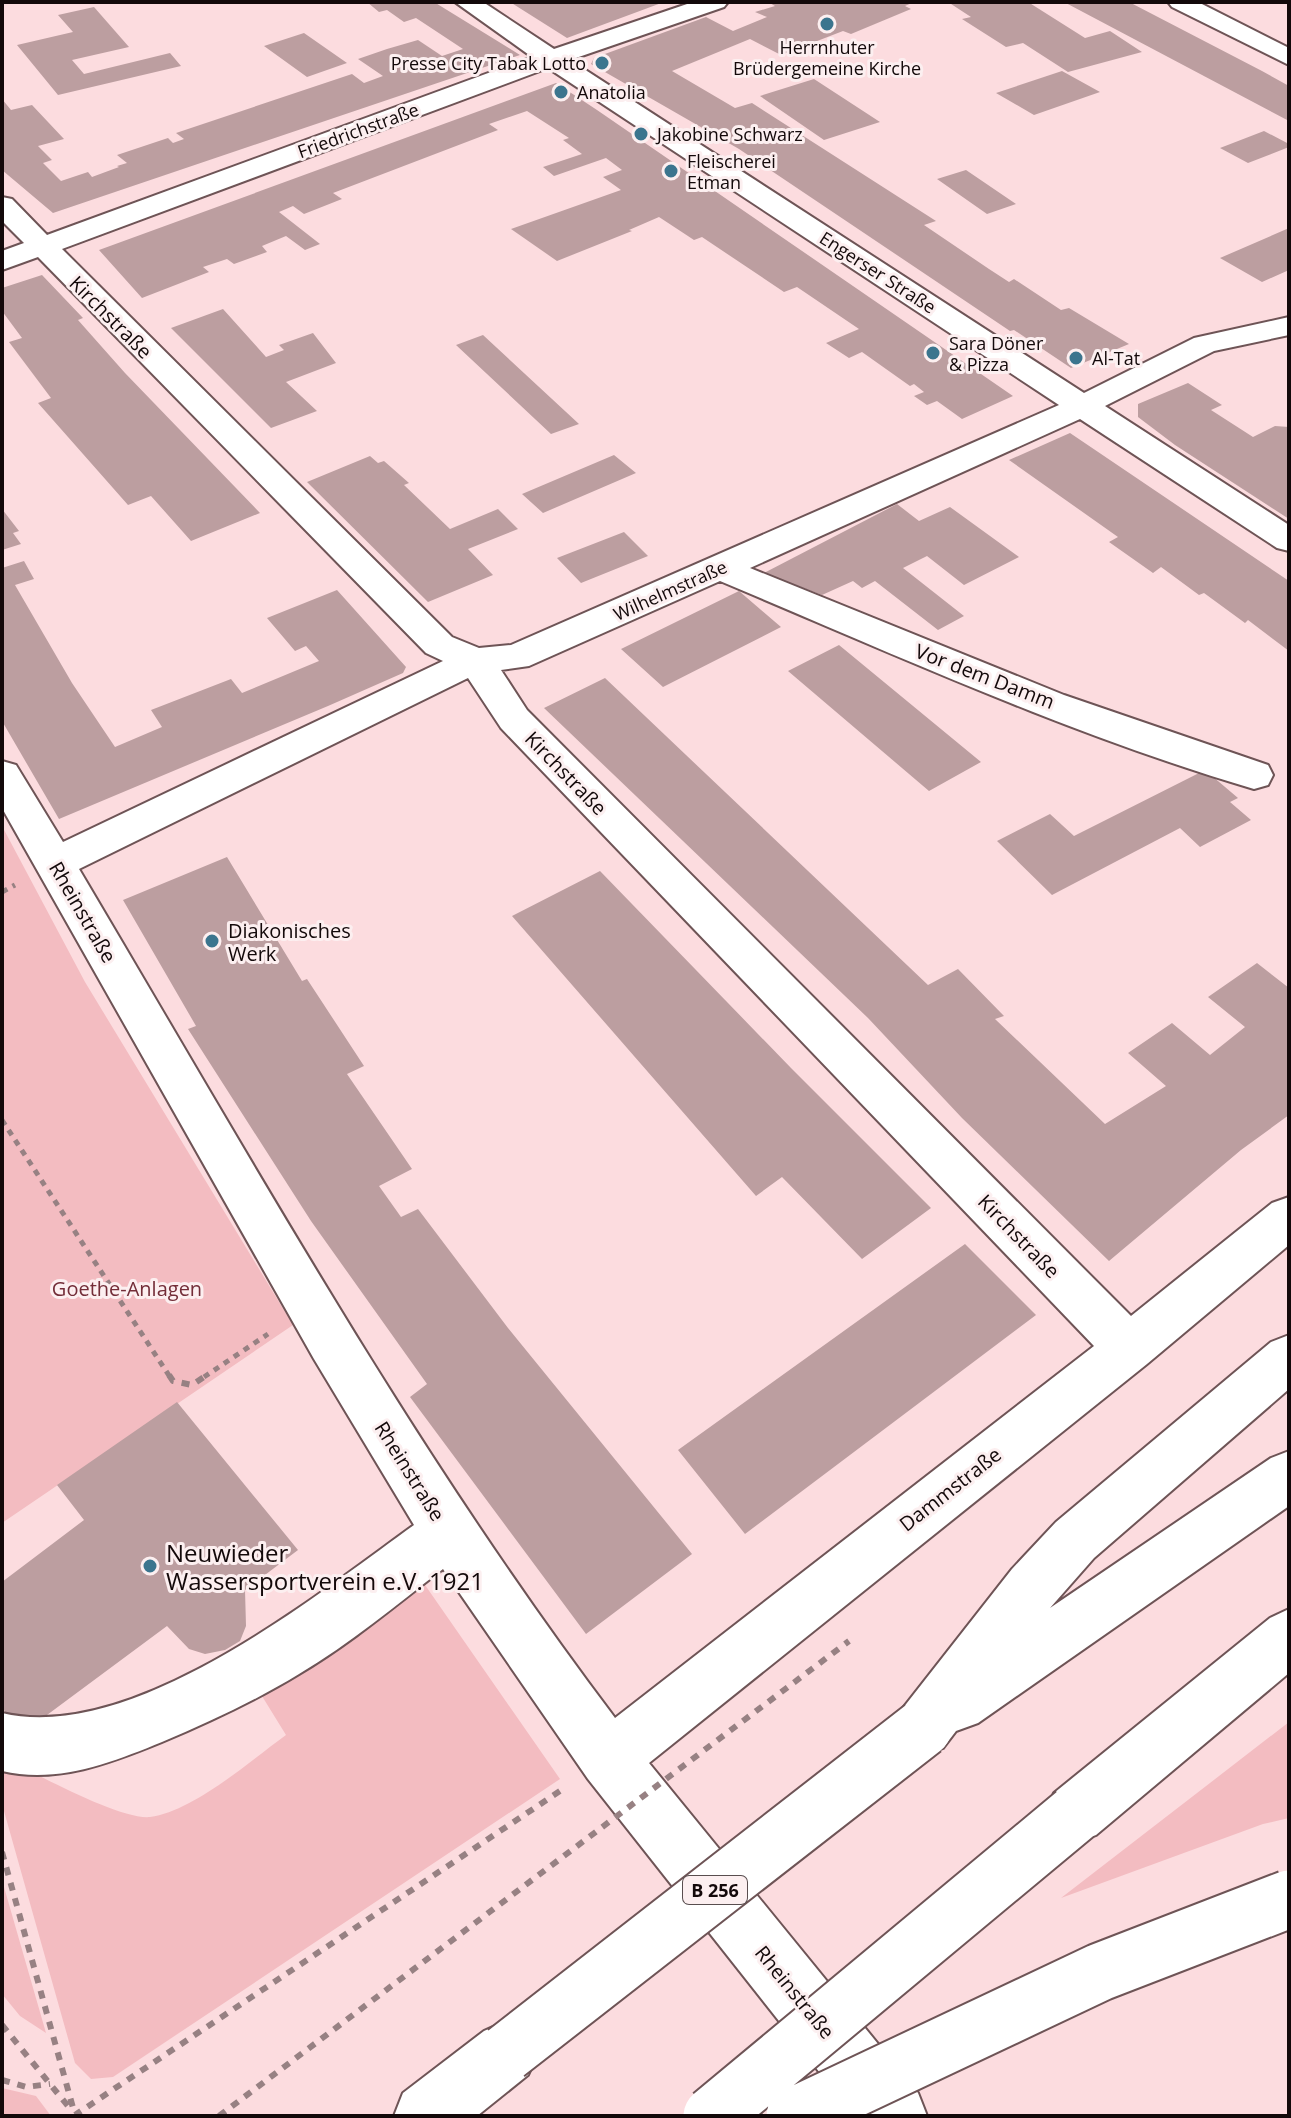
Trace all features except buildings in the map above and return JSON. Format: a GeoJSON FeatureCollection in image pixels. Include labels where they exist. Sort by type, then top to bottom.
{"type":"FeatureCollection","features":[{"type":"Feature","properties":{"kind":"main road","name":"Engerser Straße"},"geometry":{"type":"LineString","coordinates":[[467,2],[639,118],[1289,540]]}},
{"type":"Feature","properties":{"kind":"main road","name":"Friedrichstraße"},"geometry":{"type":"LineString","coordinates":[[2,261],[552,58],[716,2]]}},
{"type":"Feature","properties":{"kind":"main road"},"geometry":{"type":"LineString","coordinates":[[1180,2],[1289,58]]}},
{"type":"Feature","properties":{"kind":"main road"},"geometry":{"type":"LineString","coordinates":[[1229,2],[1289,34]]}},
{"type":"Feature","properties":{"kind":"main road","name":"Kirchstraße"},"geometry":{"type":"LineString","coordinates":[[2,205],[439,645],[475,660],[514,719],[1129,1348]]}},
{"type":"Feature","properties":{"kind":"main road","name":"Wilhelmstraße"},"geometry":{"type":"LineString","coordinates":[[56,863],[475,660],[516,657],[1082,405],[1205,344],[1289,326]]}},
{"type":"Feature","properties":{"kind":"main road","name":"Vor dem Damm"},"geometry":{"type":"LineString","coordinates":[[719,568],[960,667],[1196,757],[1254,775]]}},
{"type":"Feature","properties":{"kind":"main road","name":"Rheinstraße"},"geometry":{"type":"LineString","coordinates":[[2,775],[56,863],[308,1307],[449,1532],[608,1759],[895,2116]]}},
{"type":"Feature","properties":{"kind":"main road","name":"Dammstraße"},"geometry":{"type":"LineString","coordinates":[[608,1759],[1129,1348],[1289,1217]]}},
{"type":"Feature","properties":{"kind":"main road"},"geometry":{"type":"LineString","coordinates":[[923,1728],[1031,1588],[1075,1540],[1289,1358]]}},
{"type":"Feature","properties":{"kind":"main road","name":"B 256"},"geometry":{"type":"LineString","coordinates":[[426,2116],[923,1728],[1289,1476]]}},
{"type":"Feature","properties":{"kind":"main road"},"geometry":{"type":"LineString","coordinates":[[2,1742],[32,1750],[76,1744],[120,1730],[236,1680],[283,1653],[449,1532]]}},
{"type":"Feature","properties":{"kind":"main road"},"geometry":{"type":"LineString","coordinates":[[712,2116],[1289,1637]]}},
{"type":"Feature","properties":{"kind":"main road"},"geometry":{"type":"LineString","coordinates":[[795,2116],[1026,2004],[1289,1899]]}},
{"type":"Feature","properties":{"kind":"path"},"geometry":{"type":"LineString","coordinates":[[2,1120],[173,1381],[192,1385],[308,1307]]}},
{"type":"Feature","properties":{"kind":"path"},"geometry":{"type":"LineString","coordinates":[[219,2116],[849,1641]]}},
{"type":"Feature","properties":{"kind":"path"},"geometry":{"type":"LineString","coordinates":[[76,2116],[608,1759]]}},
{"type":"Feature","properties":{"kind":"path"},"geometry":{"type":"LineString","coordinates":[[2,1852],[76,2116]]}},
{"type":"Feature","properties":{"kind":"path"},"geometry":{"type":"LineString","coordinates":[[2,2025],[76,2116]]}},
{"type":"Feature","properties":{"kind":"path"},"geometry":{"type":"LineString","coordinates":[[2,2080],[26,2087],[51,2084]]}},
{"type":"Feature","properties":{"kind":"green space","name":"Goethe-Anlagen"},"geometry":{"type":"Polygon","coordinates":[[[2,826],[85,982],[293,1325],[2,1523],[2,826]]]}},
{"type":"Feature","properties":{"kind":"green space"},"geometry":{"type":"Polygon","coordinates":[[[416,1572],[560,1779],[113,2077],[91,2079],[75,2063],[2,1804],[2,1757],[76,1794],[136,1816],[150,1817],[185,1805],[221,1784],[286,1735],[257,1688],[416,1572]]]}},
{"type":"Feature","properties":{"kind":"green space"},"geometry":{"type":"Polygon","coordinates":[[[1289,1722],[1289,1818],[1263,1824],[1061,1898],[1289,1722]]]}},
{"type":"Feature","properties":{"kind":"green space"},"geometry":{"type":"Polygon","coordinates":[[[2,1880],[46,2033],[20,2016],[2,1994],[2,1880]]]}},
{"type":"Feature","properties":{"kind":"green space"},"geometry":{"type":"Polygon","coordinates":[[[2,2088],[36,2096],[51,2116],[2,2116],[2,2088]]]}},
{"type":"Feature","properties":{"kind":"place","name":"Herrnhuter Brüdergemeine Kirche"},"geometry":{"type":"Point","coordinates":[827,24]}},
{"type":"Feature","properties":{"kind":"place","name":"Presse City Tabak Lotto"},"geometry":{"type":"Point","coordinates":[602,63]}},
{"type":"Feature","properties":{"kind":"place","name":"Anatolia"},"geometry":{"type":"Point","coordinates":[561,92]}},
{"type":"Feature","properties":{"kind":"place","name":"Jakobine Schwarz"},"geometry":{"type":"Point","coordinates":[641,134]}},
{"type":"Feature","properties":{"kind":"place","name":"Fleischerei Etman"},"geometry":{"type":"Point","coordinates":[671,171]}},
{"type":"Feature","properties":{"kind":"place","name":"Sara Döner & Pizza"},"geometry":{"type":"Point","coordinates":[933,353]}},
{"type":"Feature","properties":{"kind":"place","name":"Al-Tat"},"geometry":{"type":"Point","coordinates":[1076,358]}},
{"type":"Feature","properties":{"kind":"place","name":"Diakonisches Werk"},"geometry":{"type":"Point","coordinates":[212,941]}},
{"type":"Feature","properties":{"kind":"place","name":"Neuwieder Wassersportverein e.V. 1921"},"geometry":{"type":"Point","coordinates":[150,1566]}}]}
